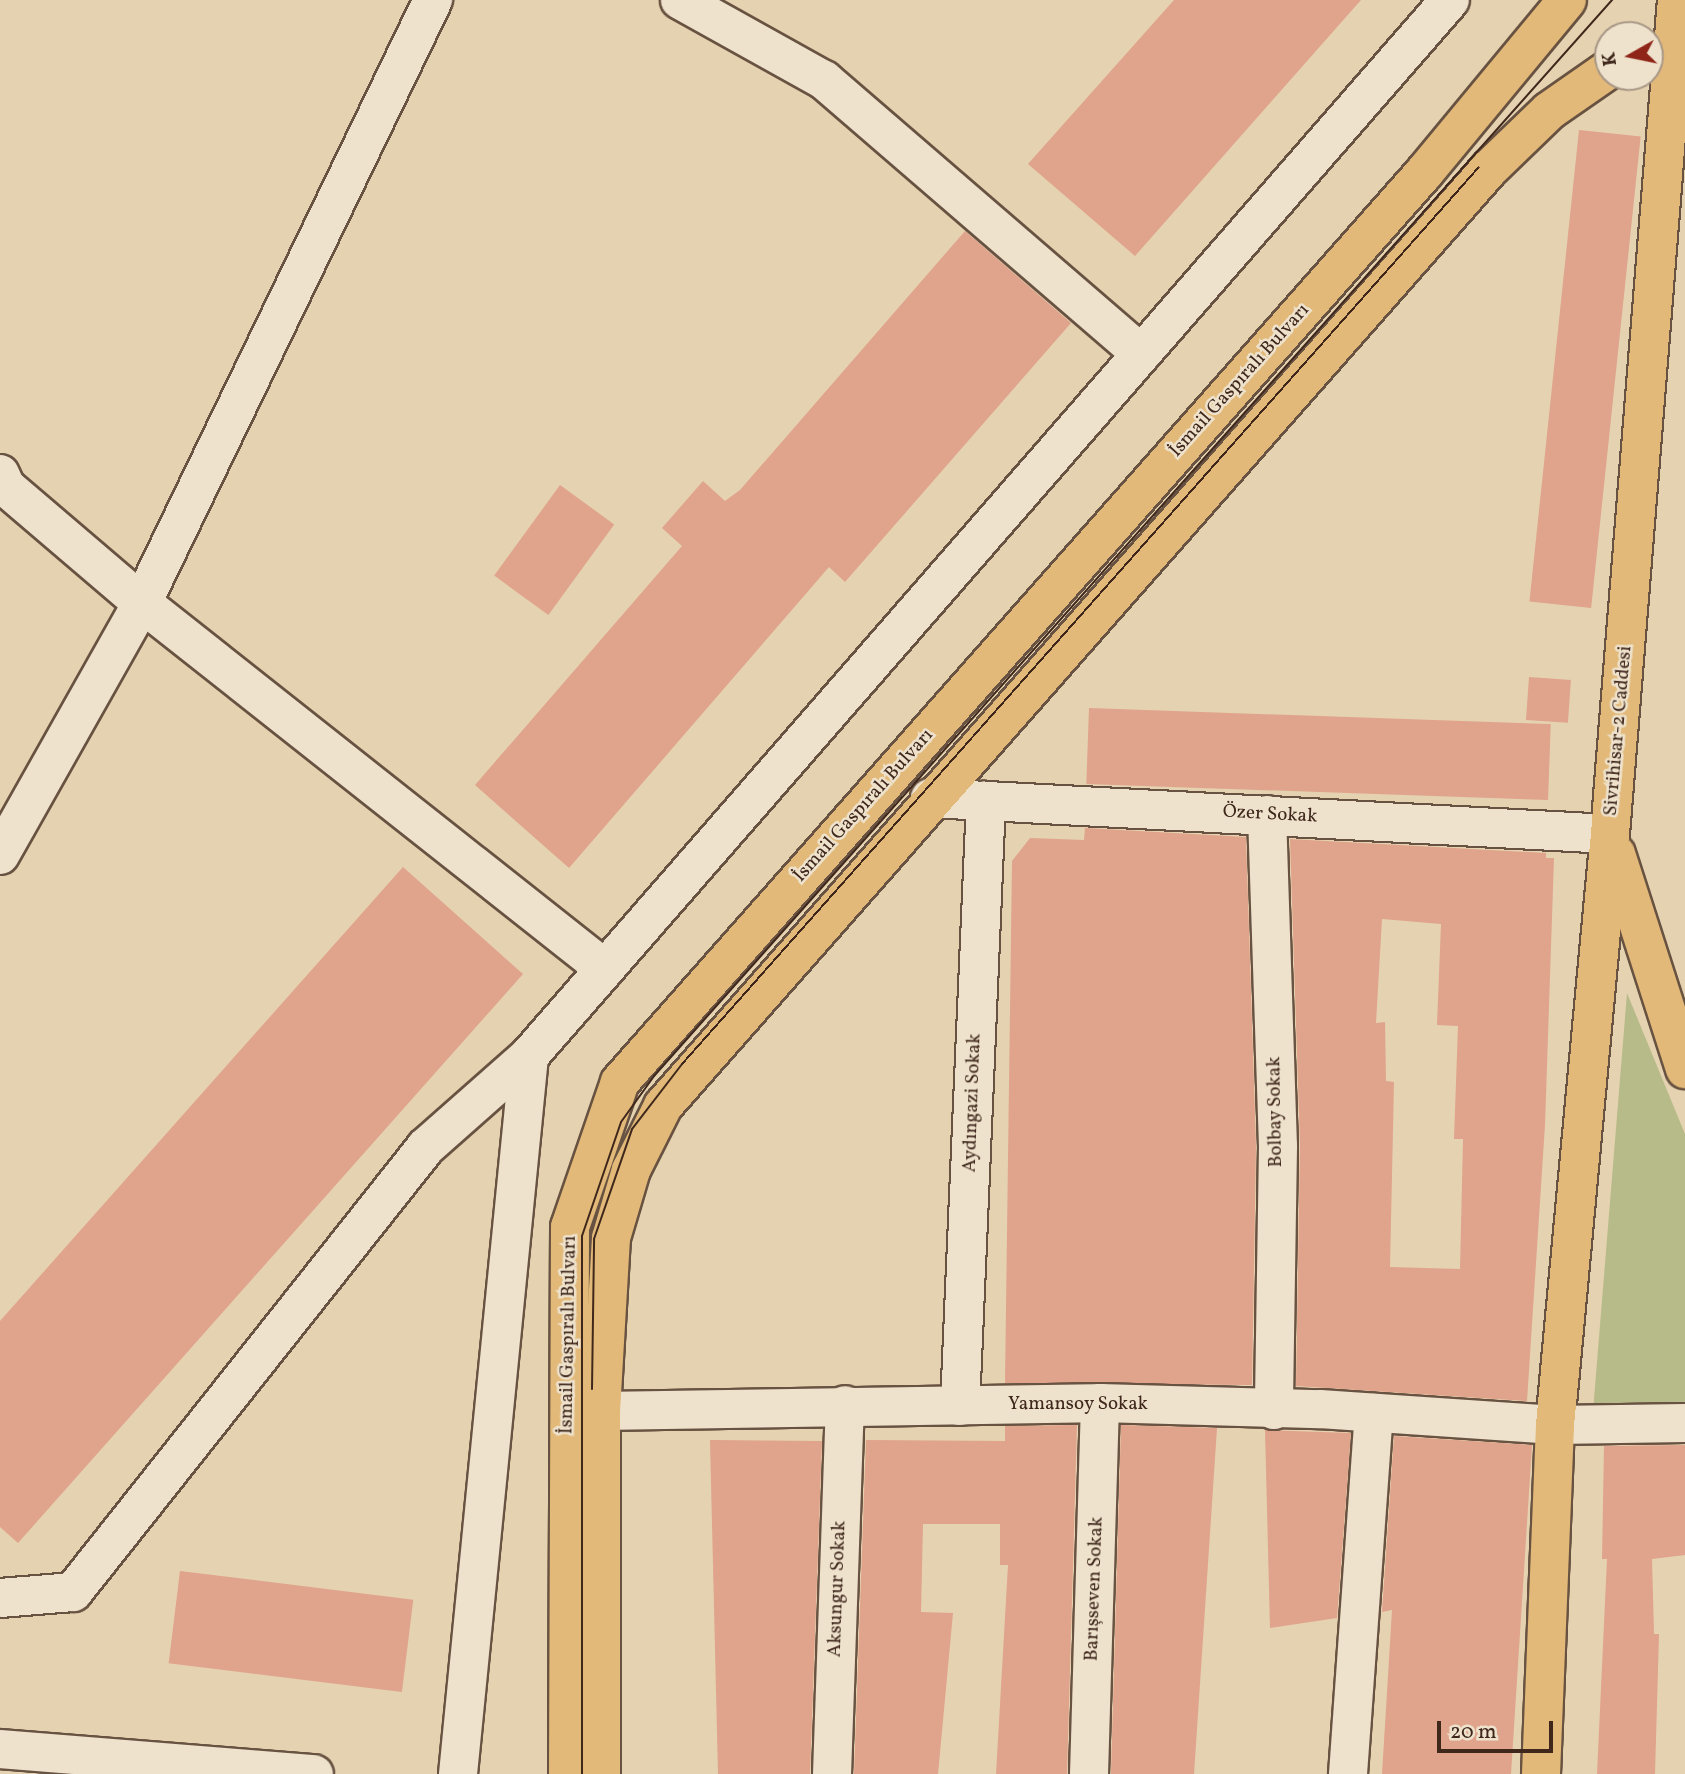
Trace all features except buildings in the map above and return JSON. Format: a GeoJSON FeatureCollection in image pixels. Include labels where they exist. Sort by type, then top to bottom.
{"type":"FeatureCollection","features":[{"type":"Feature","properties":{"kind":"main road","name":"İsmail Gaspıralı Bulvarı"},"geometry":{"type":"LineString","coordinates":[[568,1774],[570,1227],[620,1082],[1424,173],[1567,0]]}},
{"type":"Feature","properties":{"kind":"main road","name":"Sivrihisar-2 Caddesi"},"geometry":{"type":"LineString","coordinates":[[1664,51],[1677,0]]}},
{"type":"Feature","properties":{"kind":"main road"},"geometry":{"type":"LineString","coordinates":[[601,1774],[601,1411],[611,1238],[631,1170],[663,1106],[930,797],[1489,169],[1549,111],[1594,80]]}},
{"type":"Feature","properties":{"kind":"main road","name":"Sivrihisar-2 Caddesi"},"geometry":{"type":"LineString","coordinates":[[1610,834],[1658,91]]}},
{"type":"Feature","properties":{"kind":"main road","name":"Sivrihisar-2 Caddesi"},"geometry":{"type":"LineString","coordinates":[[1610,834],[1685,209]]}},
{"type":"Feature","properties":{"kind":"main road"},"geometry":{"type":"LineString","coordinates":[[1610,834],[1685,1069]]}},
{"type":"Feature","properties":{"kind":"main road"},"geometry":{"type":"LineString","coordinates":[[1541,1774],[1555,1425],[1610,834]]}},
{"type":"Feature","properties":{"kind":"street"},"geometry":{"type":"LineString","coordinates":[[0,855],[142,603],[433,0]]}},
{"type":"Feature","properties":{"kind":"street"},"geometry":{"type":"LineString","coordinates":[[680,0],[824,80],[1141,354]]}},
{"type":"Feature","properties":{"kind":"street"},"geometry":{"type":"LineString","coordinates":[[0,1598],[73,1592],[426,1147],[529,1056],[1450,0]]}},
{"type":"Feature","properties":{"kind":"street"},"geometry":{"type":"LineString","coordinates":[[0,474],[6,487],[142,603],[605,969]]}},
{"type":"Feature","properties":{"kind":"street","name":"Özer Sokak"},"geometry":{"type":"LineString","coordinates":[[930,797],[1610,834]]}},
{"type":"Feature","properties":{"kind":"street","name":"Aydıngazi Sokak"},"geometry":{"type":"LineString","coordinates":[[960,1406],[986,801]]}},
{"type":"Feature","properties":{"kind":"street","name":"Bolbay Sokak"},"geometry":{"type":"LineString","coordinates":[[1267,815],[1279,1146],[1274,1410]]}},
{"type":"Feature","properties":{"kind":"street"},"geometry":{"type":"LineString","coordinates":[[458,1774],[529,1056]]}},
{"type":"Feature","properties":{"kind":"street","name":"Yamansoy Sokak"},"geometry":{"type":"LineString","coordinates":[[601,1411],[1100,1403],[1374,1413],[1555,1425],[1685,1423]]}},
{"type":"Feature","properties":{"kind":"street","name":"Barışseven Sokak"},"geometry":{"type":"LineString","coordinates":[[1090,1774],[1100,1403]]}},
{"type":"Feature","properties":{"kind":"street","name":"Aksungur Sokak"},"geometry":{"type":"LineString","coordinates":[[832,1774],[845,1405]]}},
{"type":"Feature","properties":{"kind":"street"},"geometry":{"type":"LineString","coordinates":[[1348,1774],[1374,1413]]}},
{"type":"Feature","properties":{"kind":"street"},"geometry":{"type":"LineString","coordinates":[[0,1749],[314,1774]]}},
{"type":"Feature","properties":{"kind":"green space"},"geometry":{"type":"Polygon","coordinates":[[[1627,993],[1685,1134],[1685,1408],[1593,1411],[1627,993]]]}},
{"type":"Feature","properties":{"kind":"tram line"},"geometry":{"type":"LineString","coordinates":[[582,1774],[582,1236],[621,1122],[654,1076],[1612,0]]}},
{"type":"Feature","properties":{"kind":"tram line"},"geometry":{"type":"LineString","coordinates":[[592,1389],[594,1239],[632,1129],[682,1064],[1478,168]]}}]}
